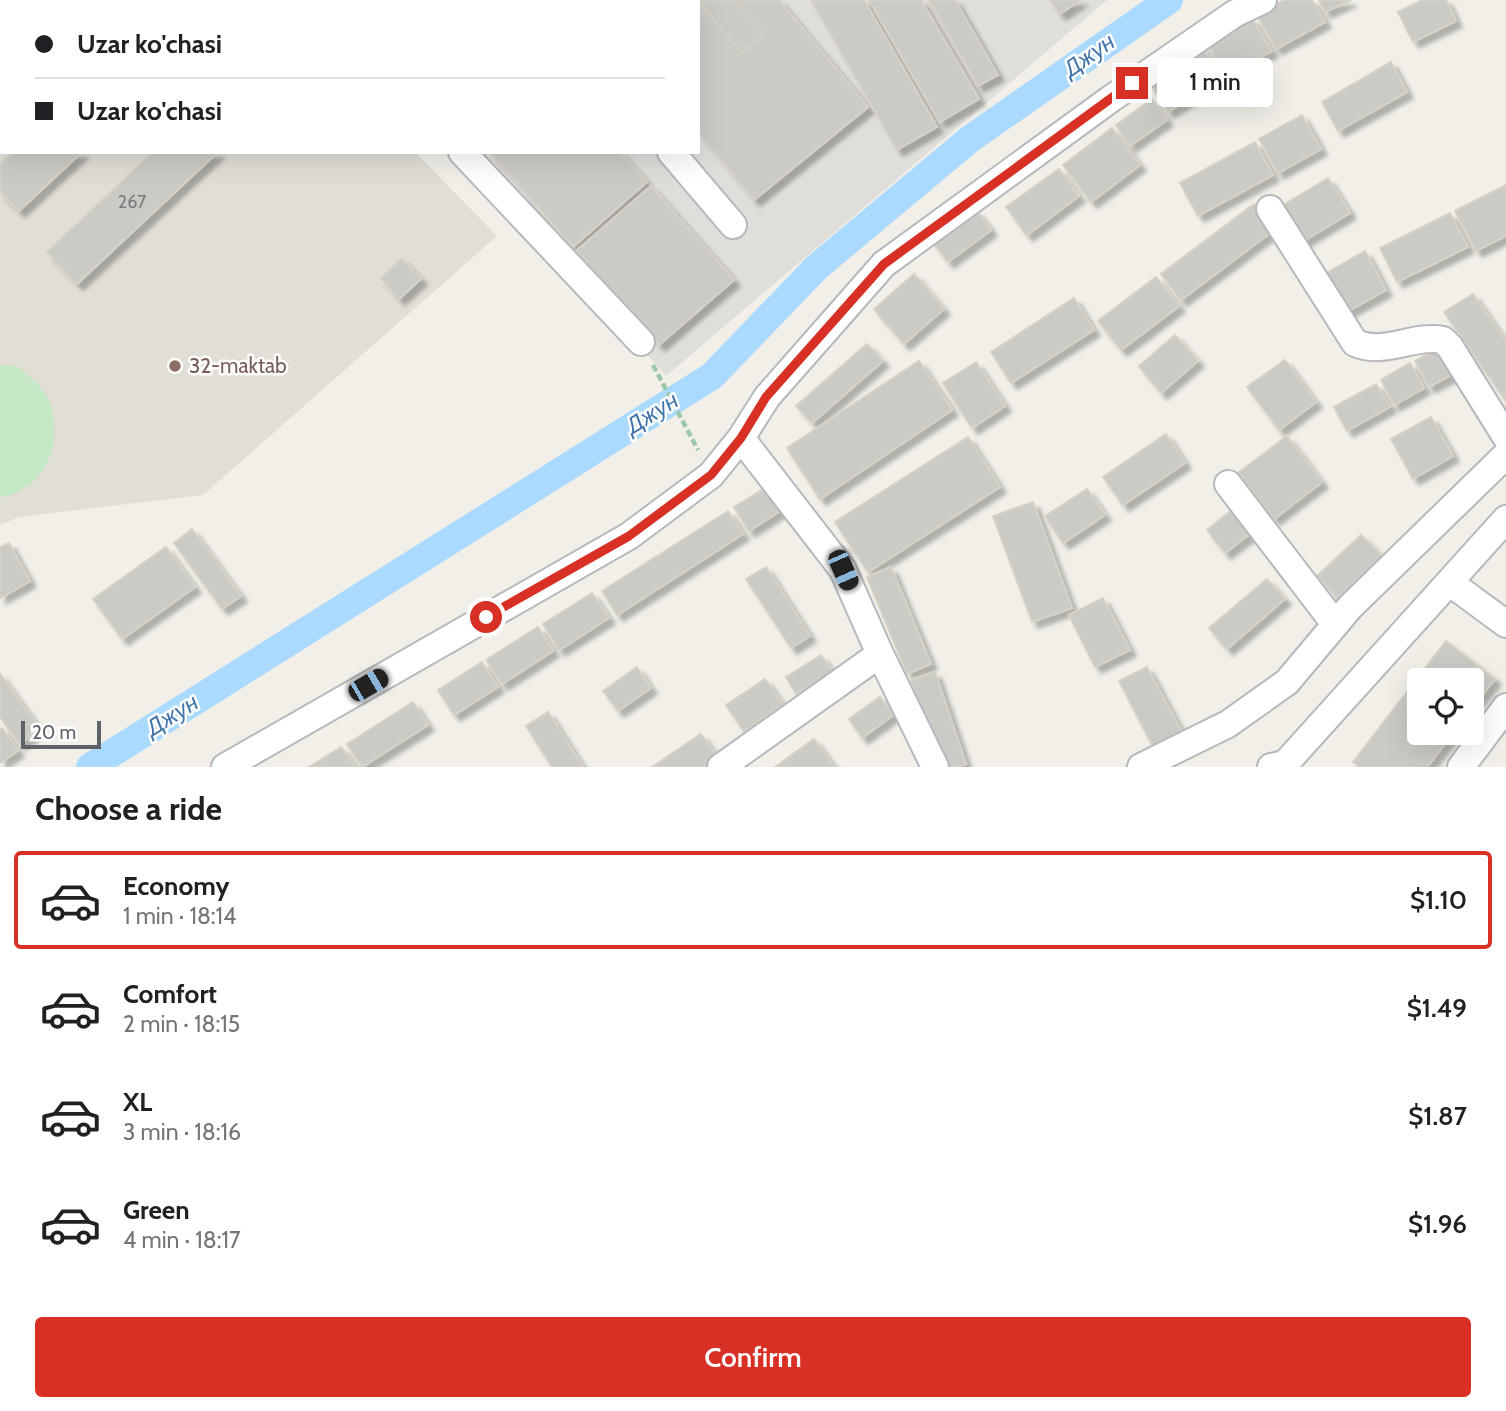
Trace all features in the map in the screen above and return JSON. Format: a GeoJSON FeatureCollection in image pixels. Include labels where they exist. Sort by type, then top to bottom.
{"type":"FeatureCollection","features":[{"type":"Feature","properties":{"kind":"street"},"geometry":{"type":"LineString","coordinates":[[225,767],[629,536],[711,475],[741,438],[766,397],[884,264],[1112,97],[1234,13],[1263,0]]}},
{"type":"Feature","properties":{"kind":"street"},"geometry":{"type":"LineString","coordinates":[[464,154],[641,342]]}},
{"type":"Feature","properties":{"kind":"street"},"geometry":{"type":"LineString","coordinates":[[673,154],[733,225]]}},
{"type":"Feature","properties":{"kind":"street"},"geometry":{"type":"LineString","coordinates":[[1270,209],[1355,343],[1368,349],[1424,340],[1443,340],[1506,437]]}},
{"type":"Feature","properties":{"kind":"street"},"geometry":{"type":"LineString","coordinates":[[741,438],[843,570],[934,767]]}},
{"type":"Feature","properties":{"kind":"street"},"geometry":{"type":"LineString","coordinates":[[1141,767],[1228,724],[1287,682],[1350,607],[1506,455]]}},
{"type":"Feature","properties":{"kind":"street"},"geometry":{"type":"LineString","coordinates":[[1228,484],[1335,624]]}},
{"type":"Feature","properties":{"kind":"street"},"geometry":{"type":"LineString","coordinates":[[1282,766],[1506,519]]}},
{"type":"Feature","properties":{"kind":"street"},"geometry":{"type":"LineString","coordinates":[[1449,582],[1506,624]]}},
{"type":"Feature","properties":{"kind":"street"},"geometry":{"type":"LineString","coordinates":[[721,767],[880,654]]}},
{"type":"Feature","properties":{"kind":"street"},"geometry":{"type":"LineString","coordinates":[[1461,767],[1506,707]]}},
{"type":"Feature","properties":{"kind":"path"},"geometry":{"type":"LineString","coordinates":[[641,342],[711,475]]}},
{"type":"Feature","properties":{"kind":"shaded area"},"geometry":{"type":"Polygon","coordinates":[[[700,0],[1107,0],[666,376],[466,154],[700,154],[700,0]]]}},
{"type":"Feature","properties":{"kind":"shaded area","name":"32-maktab"},"geometry":{"type":"Polygon","coordinates":[[[0,154],[417,154],[497,236],[203,495],[19,517],[0,525],[0,154]]]}},
{"type":"Feature","properties":{"kind":"green space"},"geometry":{"type":"Polygon","coordinates":[[[0,365],[20,368],[41,388],[50,403],[54,436],[51,453],[34,481],[13,494],[0,497],[0,365]]]}},
{"type":"Feature","properties":{"kind":"building"},"geometry":{"type":"Polygon","coordinates":[[[700,0],[779,0],[868,107],[754,200],[700,134],[700,0]]]}},
{"type":"Feature","properties":{"kind":"building"},"geometry":{"type":"Polygon","coordinates":[[[700,0],[735,0],[764,34],[742,53],[700,4],[700,0]]]}},
{"type":"Feature","properties":{"kind":"building"},"geometry":{"type":"Polygon","coordinates":[[[811,0],[864,0],[937,127],[897,150],[811,0]]]}},
{"type":"Feature","properties":{"kind":"building"},"geometry":{"type":"Polygon","coordinates":[[[869,0],[921,0],[979,99],[940,122],[869,0]]]}},
{"type":"Feature","properties":{"kind":"building"},"geometry":{"type":"Polygon","coordinates":[[[929,0],[955,0],[998,75],[978,86],[929,0]]]}},
{"type":"Feature","properties":{"kind":"building"},"geometry":{"type":"Polygon","coordinates":[[[1050,0],[1081,0],[1060,14],[1050,0]]]}},
{"type":"Feature","properties":{"kind":"building"},"geometry":{"type":"Polygon","coordinates":[[[1284,0],[1312,0],[1325,22],[1276,49],[1257,15],[1284,0]]]}},
{"type":"Feature","properties":{"kind":"building"},"geometry":{"type":"Polygon","coordinates":[[[1319,0],[1351,0],[1325,12],[1319,0]]]}},
{"type":"Feature","properties":{"kind":"building"},"geometry":{"type":"Polygon","coordinates":[[[1422,0],[1446,0],[1456,21],[1413,42],[1398,12],[1422,0]]]}},
{"type":"Feature","properties":{"kind":"building"},"geometry":{"type":"Polygon","coordinates":[[[1252,18],[1272,51],[1226,77],[1207,43],[1252,18]]]}},
{"type":"Feature","properties":{"kind":"building"},"geometry":{"type":"Polygon","coordinates":[[[1201,45],[1222,78],[1168,112],[1147,78],[1201,45]]]}},
{"type":"Feature","properties":{"kind":"building"},"geometry":{"type":"Polygon","coordinates":[[[1391,62],[1407,92],[1338,131],[1322,102],[1391,62]]]}},
{"type":"Feature","properties":{"kind":"building"},"geometry":{"type":"Polygon","coordinates":[[[1152,99],[1167,120],[1130,146],[1116,125],[1152,99]]]}},
{"type":"Feature","properties":{"kind":"building"},"geometry":{"type":"Polygon","coordinates":[[[1302,115],[1321,149],[1278,173],[1259,139],[1302,115]]]}},
{"type":"Feature","properties":{"kind":"building"},"geometry":{"type":"Polygon","coordinates":[[[1112,128],[1140,165],[1091,202],[1063,165],[1112,128]]]}},
{"type":"Feature","properties":{"kind":"building"},"geometry":{"type":"Polygon","coordinates":[[[1255,142],[1273,175],[1198,216],[1180,183],[1255,142]]]}},
{"type":"Feature","properties":{"kind":"building"},"geometry":{"type":"Polygon","coordinates":[[[11,154],[80,154],[19,211],[0,192],[0,164],[11,154]]]}},
{"type":"Feature","properties":{"kind":"building"},"geometry":{"type":"Polygon","coordinates":[[[151,154],[216,154],[77,284],[47,252],[151,154]]]}},
{"type":"Feature","properties":{"kind":"building"},"geometry":{"type":"Polygon","coordinates":[[[492,154],[622,154],[647,182],[573,247],[492,154]]]}},
{"type":"Feature","properties":{"kind":"building"},"geometry":{"type":"Polygon","coordinates":[[[1059,169],[1079,196],[1027,235],[1006,207],[1059,169]]]}},
{"type":"Feature","properties":{"kind":"building"},"geometry":{"type":"Polygon","coordinates":[[[1328,178],[1350,213],[1302,242],[1280,207],[1328,178]]]}},
{"type":"Feature","properties":{"kind":"building"},"geometry":{"type":"Polygon","coordinates":[[[1506,185],[1506,236],[1476,251],[1455,211],[1506,185]]]}},
{"type":"Feature","properties":{"kind":"building"},"geometry":{"type":"Polygon","coordinates":[[[651,186],[734,280],[659,345],[576,251],[651,186]]]}},
{"type":"Feature","properties":{"kind":"building"},"geometry":{"type":"Polygon","coordinates":[[[1254,204],[1274,230],[1181,300],[1161,274],[1254,204]]]}},
{"type":"Feature","properties":{"kind":"building"},"geometry":{"type":"Polygon","coordinates":[[[977,211],[991,230],[948,262],[933,243],[977,211]]]}},
{"type":"Feature","properties":{"kind":"building"},"geometry":{"type":"Polygon","coordinates":[[[1450,213],[1468,247],[1397,282],[1380,248],[1450,213]]]}},
{"type":"Feature","properties":{"kind":"building"},"geometry":{"type":"Polygon","coordinates":[[[1365,251],[1386,290],[1343,314],[1321,276],[1365,251]]]}},
{"type":"Feature","properties":{"kind":"building"},"geometry":{"type":"Polygon","coordinates":[[[402,259],[421,279],[399,299],[381,278],[402,259]]]}},
{"type":"Feature","properties":{"kind":"building"},"geometry":{"type":"Polygon","coordinates":[[[914,274],[944,309],[904,344],[874,309],[914,274]]]}},
{"type":"Feature","properties":{"kind":"building"},"geometry":{"type":"Polygon","coordinates":[[[1156,277],[1179,306],[1121,350],[1098,321],[1156,277]]]}},
{"type":"Feature","properties":{"kind":"building"},"geometry":{"type":"Polygon","coordinates":[[[1473,294],[1506,342],[1506,401],[1444,312],[1473,294]]]}},
{"type":"Feature","properties":{"kind":"building"},"geometry":{"type":"Polygon","coordinates":[[[1074,298],[1094,330],[1011,383],[991,352],[1074,298]]]}},
{"type":"Feature","properties":{"kind":"building"},"geometry":{"type":"Polygon","coordinates":[[[1175,335],[1198,361],[1161,393],[1139,366],[1175,335]]]}},
{"type":"Feature","properties":{"kind":"building"},"geometry":{"type":"Polygon","coordinates":[[[867,344],[883,361],[812,423],[796,406],[867,344]]]}},
{"type":"Feature","properties":{"kind":"building"},"geometry":{"type":"Polygon","coordinates":[[[1442,346],[1457,372],[1429,387],[1415,361],[1442,346]]]}},
{"type":"Feature","properties":{"kind":"building"},"geometry":{"type":"Polygon","coordinates":[[[1285,360],[1316,402],[1279,430],[1247,387],[1285,360]]]}},
{"type":"Feature","properties":{"kind":"building"},"geometry":{"type":"Polygon","coordinates":[[[919,361],[952,410],[820,499],[787,448],[919,361]]]}},
{"type":"Feature","properties":{"kind":"building"},"geometry":{"type":"Polygon","coordinates":[[[976,362],[1005,406],[972,428],[943,383],[976,362]]]}},
{"type":"Feature","properties":{"kind":"building"},"geometry":{"type":"Polygon","coordinates":[[[1410,363],[1424,388],[1394,405],[1381,380],[1410,363]]]}},
{"type":"Feature","properties":{"kind":"building"},"geometry":{"type":"Polygon","coordinates":[[[1376,384],[1390,407],[1347,431],[1334,407],[1376,384]]]}},
{"type":"Feature","properties":{"kind":"building"},"geometry":{"type":"Polygon","coordinates":[[[1431,417],[1453,456],[1413,479],[1391,439],[1431,417]]]}},
{"type":"Feature","properties":{"kind":"building"},"geometry":{"type":"Polygon","coordinates":[[[1166,434],[1185,463],[1123,505],[1103,477],[1166,434]]]}},
{"type":"Feature","properties":{"kind":"building"},"geometry":{"type":"Polygon","coordinates":[[[1287,436],[1322,482],[1274,519],[1238,473],[1287,436]]]}},
{"type":"Feature","properties":{"kind":"building"},"geometry":{"type":"Polygon","coordinates":[[[968,437],[1000,487],[868,572],[835,522],[968,437]]]}},
{"type":"Feature","properties":{"kind":"building"},"geometry":{"type":"Polygon","coordinates":[[[768,486],[783,509],[749,531],[734,507],[768,486]]]}},
{"type":"Feature","properties":{"kind":"building"},"geometry":{"type":"Polygon","coordinates":[[[1087,489],[1105,515],[1063,543],[1045,516],[1087,489]]]}},
{"type":"Feature","properties":{"kind":"building"},"geometry":{"type":"Polygon","coordinates":[[[1033,502],[1072,608],[1032,622],[993,516],[1033,502]]]}},
{"type":"Feature","properties":{"kind":"building"},"geometry":{"type":"Polygon","coordinates":[[[1237,506],[1256,529],[1225,553],[1207,530],[1237,506]]]}},
{"type":"Feature","properties":{"kind":"building"},"geometry":{"type":"Polygon","coordinates":[[[728,511],[743,534],[617,615],[602,591],[728,511]]]}},
{"type":"Feature","properties":{"kind":"building"},"geometry":{"type":"Polygon","coordinates":[[[192,529],[241,596],[222,609],[174,543],[192,529]]]}},
{"type":"Feature","properties":{"kind":"building"},"geometry":{"type":"Polygon","coordinates":[[[1361,535],[1382,556],[1337,598],[1317,576],[1361,535]]]}},
{"type":"Feature","properties":{"kind":"building"},"geometry":{"type":"Polygon","coordinates":[[[9,543],[30,581],[0,598],[0,547],[9,543]]]}},
{"type":"Feature","properties":{"kind":"building"},"geometry":{"type":"Polygon","coordinates":[[[166,547],[195,587],[122,639],[93,599],[166,547]]]}},
{"type":"Feature","properties":{"kind":"building"},"geometry":{"type":"Polygon","coordinates":[[[766,567],[810,636],[791,648],[746,579],[766,567]]]}},
{"type":"Feature","properties":{"kind":"building"},"geometry":{"type":"Polygon","coordinates":[[[891,567],[931,664],[907,674],[867,577],[891,567]]]}},
{"type":"Feature","properties":{"kind":"building"},"geometry":{"type":"Polygon","coordinates":[[[1267,579],[1285,599],[1227,649],[1209,628],[1267,579]]]}},
{"type":"Feature","properties":{"kind":"building"},"geometry":{"type":"Polygon","coordinates":[[[592,593],[609,618],[559,650],[543,624],[592,593]]]}},
{"type":"Feature","properties":{"kind":"building"},"geometry":{"type":"Polygon","coordinates":[[[1103,598],[1130,650],[1095,667],[1069,615],[1103,598]]]}},
{"type":"Feature","properties":{"kind":"building"},"geometry":{"type":"Polygon","coordinates":[[[538,627],[553,651],[502,684],[486,660],[538,627]]]}},
{"type":"Feature","properties":{"kind":"building"},"geometry":{"type":"Polygon","coordinates":[[[1446,641],[1481,668],[1425,668],[1446,641]]]}},
{"type":"Feature","properties":{"kind":"building"},"geometry":{"type":"Polygon","coordinates":[[[821,655],[832,671],[796,694],[786,677],[821,655]]]}},
{"type":"Feature","properties":{"kind":"building"},"geometry":{"type":"Polygon","coordinates":[[[482,662],[498,687],[454,715],[438,690],[482,662]]]}},
{"type":"Feature","properties":{"kind":"building"},"geometry":{"type":"Polygon","coordinates":[[[637,667],[651,688],[618,711],[603,691],[637,667]]]}},
{"type":"Feature","properties":{"kind":"building"},"geometry":{"type":"Polygon","coordinates":[[[1147,667],[1184,736],[1155,751],[1119,681],[1147,667]]]}},
{"type":"Feature","properties":{"kind":"building"},"geometry":{"type":"Polygon","coordinates":[[[1484,670],[1495,679],[1484,693],[1484,670]]]}},
{"type":"Feature","properties":{"kind":"building"},"geometry":{"type":"Polygon","coordinates":[[[935,672],[966,764],[956,767],[940,767],[911,680],[935,672]]]}},
{"type":"Feature","properties":{"kind":"building"},"geometry":{"type":"Polygon","coordinates":[[[0,674],[40,729],[20,744],[0,717],[0,674]]]}},
{"type":"Feature","properties":{"kind":"building"},"geometry":{"type":"Polygon","coordinates":[[[765,679],[783,705],[744,731],[726,705],[765,679]]]}},
{"type":"Feature","properties":{"kind":"building"},"geometry":{"type":"Polygon","coordinates":[[[1407,692],[1407,745],[1444,745],[1427,767],[1359,767],[1353,762],[1407,692]]]}},
{"type":"Feature","properties":{"kind":"building"},"geometry":{"type":"Polygon","coordinates":[[[880,697],[893,715],[862,738],[849,719],[880,697]]]}},
{"type":"Feature","properties":{"kind":"building"},"geometry":{"type":"Polygon","coordinates":[[[413,702],[428,725],[362,767],[347,744],[413,702]]]}},
{"type":"Feature","properties":{"kind":"building"},"geometry":{"type":"Polygon","coordinates":[[[548,712],[583,767],[552,767],[526,726],[548,712]]]}},
{"type":"Feature","properties":{"kind":"building"},"geometry":{"type":"Polygon","coordinates":[[[2,728],[18,751],[0,763],[0,730],[2,728]]]}},
{"type":"Feature","properties":{"kind":"building"},"geometry":{"type":"Polygon","coordinates":[[[701,734],[717,757],[703,767],[652,767],[701,734]]]}},
{"type":"Feature","properties":{"kind":"building"},"geometry":{"type":"Polygon","coordinates":[[[814,739],[834,767],[775,767],[814,739]]]}},
{"type":"Feature","properties":{"kind":"building"},"geometry":{"type":"Polygon","coordinates":[[[341,747],[355,767],[309,767],[341,747]]]}},
{"type":"Feature","properties":{"kind":"waterway","name":"Джун"},"geometry":{"type":"LineString","coordinates":[[90,767],[712,376],[817,267],[970,139],[1169,0]]}},
{"type":"Feature","properties":{"kind":"place","name":"32-maktab"},"geometry":{"type":"Point","coordinates":[175,366]}},
{"type":"Feature","properties":{"kind":"route"},"geometry":{"type":"LineString","coordinates":[[486,617],[629,536],[711,475],[741,438],[766,397],[884,264],[1132,83]]}}]}
